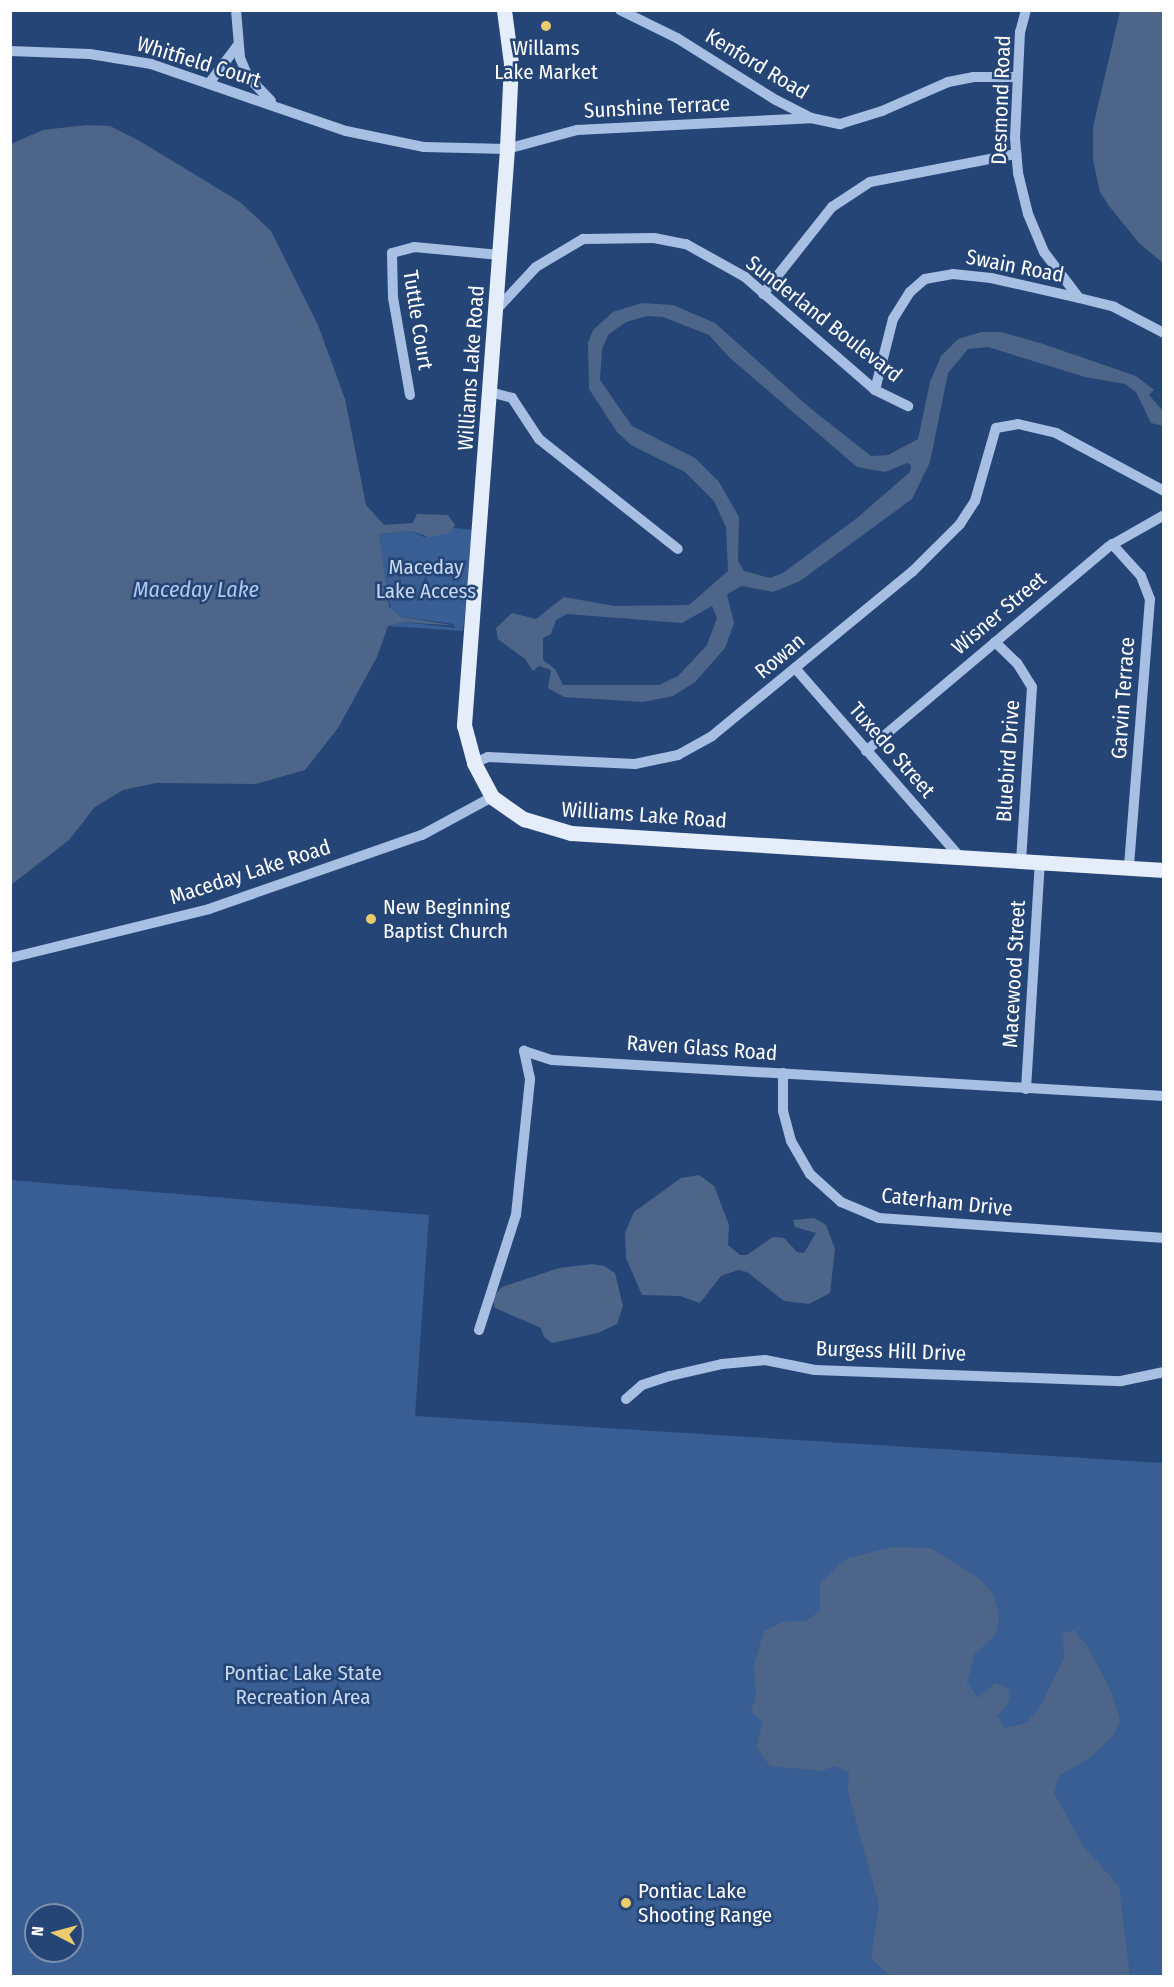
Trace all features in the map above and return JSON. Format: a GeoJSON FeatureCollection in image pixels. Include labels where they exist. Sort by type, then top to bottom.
{"type":"FeatureCollection","features":[{"type":"Feature","properties":{"kind":"main road","name":"Williams Lake Road"},"geometry":{"type":"LineString","coordinates":[[504,10],[511,63],[507,149],[497,309],[465,717],[474,763],[492,797],[524,819],[571,833],[1164,870]]}},
{"type":"Feature","properties":{"kind":"street"},"geometry":{"type":"LineString","coordinates":[[236,10],[238,45],[248,76],[278,107]]}},
{"type":"Feature","properties":{"kind":"street","name":"Kenford Road"},"geometry":{"type":"LineString","coordinates":[[620,10],[676,38],[811,118],[840,124],[882,111],[948,82],[973,77],[1017,77]]}},
{"type":"Feature","properties":{"kind":"street","name":"Desmond Road"},"geometry":{"type":"LineString","coordinates":[[1026,10],[1017,77],[1016,154],[1028,214],[1044,252],[1079,298]]}},
{"type":"Feature","properties":{"kind":"street"},"geometry":{"type":"LineString","coordinates":[[210,82],[238,45]]}},
{"type":"Feature","properties":{"kind":"street","name":"Whitfield Court"},"geometry":{"type":"LineString","coordinates":[[10,51],[90,54],[151,64],[210,82],[336,128],[424,147],[507,149]]}},
{"type":"Feature","properties":{"kind":"street","name":"Sunshine Terrace"},"geometry":{"type":"LineString","coordinates":[[507,149],[578,130],[811,118]]}},
{"type":"Feature","properties":{"kind":"street"},"geometry":{"type":"LineString","coordinates":[[763,294],[832,207],[870,182],[1016,154]]}},
{"type":"Feature","properties":{"kind":"street","name":"Sunderland Boulevard"},"geometry":{"type":"LineString","coordinates":[[497,309],[549,256],[583,239],[608,236],[686,244],[745,277],[874,390],[908,406]]}},
{"type":"Feature","properties":{"kind":"street","name":"Tuttle Court"},"geometry":{"type":"LineString","coordinates":[[410,395],[393,298],[392,253],[414,248],[500,255]]}},
{"type":"Feature","properties":{"kind":"street","name":"Swain Road"},"geometry":{"type":"LineString","coordinates":[[874,390],[893,319],[910,292],[925,279],[953,274],[991,278],[1079,298]]}},
{"type":"Feature","properties":{"kind":"street"},"geometry":{"type":"LineString","coordinates":[[1079,298],[1114,307],[1164,333]]}},
{"type":"Feature","properties":{"kind":"street"},"geometry":{"type":"LineString","coordinates":[[490,392],[512,398],[539,439],[678,549]]}},
{"type":"Feature","properties":{"kind":"street","name":"Rowan"},"geometry":{"type":"LineString","coordinates":[[474,763],[488,757],[635,764],[678,755],[712,736],[912,572],[960,524],[975,501],[996,428],[1018,424],[1056,433],[1164,491]]}},
{"type":"Feature","properties":{"kind":"street","name":"Wisner Street"},"geometry":{"type":"LineString","coordinates":[[866,751],[1112,544],[1164,515]]}},
{"type":"Feature","properties":{"kind":"street","name":"Garvin Terrace"},"geometry":{"type":"LineString","coordinates":[[1112,544],[1141,576],[1150,599],[1129,868]]}},
{"type":"Feature","properties":{"kind":"street","name":"Bluebird Drive"},"geometry":{"type":"LineString","coordinates":[[995,642],[1017,663],[1032,687],[1021,861]]}},
{"type":"Feature","properties":{"kind":"street","name":"Tuxedo Street"},"geometry":{"type":"LineString","coordinates":[[795,668],[960,857]]}},
{"type":"Feature","properties":{"kind":"street","name":"Maceday Lake Road"},"geometry":{"type":"LineString","coordinates":[[10,958],[209,909],[422,835],[492,797]]}},
{"type":"Feature","properties":{"kind":"street","name":"Macewood Street"},"geometry":{"type":"LineString","coordinates":[[1026,1089],[1040,862]]}},
{"type":"Feature","properties":{"kind":"street","name":"Raven Glass Road"},"geometry":{"type":"LineString","coordinates":[[479,1330],[516,1215],[530,1079],[524,1051],[552,1060],[1164,1096]]}},
{"type":"Feature","properties":{"kind":"street","name":"Caterham Drive"},"geometry":{"type":"LineString","coordinates":[[783,1073],[783,1111],[791,1141],[810,1174],[841,1202],[879,1218],[1164,1238]]}},
{"type":"Feature","properties":{"kind":"street","name":"Burgess Hill Drive"},"geometry":{"type":"LineString","coordinates":[[626,1399],[642,1384],[670,1376],[722,1364],[765,1360],[815,1370],[1121,1381],[1164,1372]]}},
{"type":"Feature","properties":{"kind":"green space","name":"Maceday Lake Access"},"geometry":{"type":"Polygon","coordinates":[[[455,528],[474,530],[463,631],[388,626],[404,622],[455,628],[454,624],[401,617],[391,609],[381,569],[379,534],[411,531],[424,537],[455,528]]]}},
{"type":"Feature","properties":{"kind":"green space","name":"Pontiac Lake State Recreation Area"},"geometry":{"type":"Polygon","coordinates":[[[10,1180],[429,1215],[415,1416],[1163,1463],[1163,1976],[11,1976],[10,1180]]]}},
{"type":"Feature","properties":{"kind":"water"},"geometry":{"type":"Polygon","coordinates":[[[1120,11],[1163,11],[1163,263],[1139,243],[1109,206],[1100,192],[1093,160],[1093,127],[1120,11]]]}},
{"type":"Feature","properties":{"kind":"water","name":"Maceday Lake"},"geometry":{"type":"Polygon","coordinates":[[[86,125],[110,126],[138,140],[240,202],[271,231],[318,325],[345,399],[366,505],[384,525],[413,523],[417,514],[448,515],[455,525],[450,533],[429,537],[411,531],[379,534],[389,607],[401,617],[458,626],[404,622],[388,626],[377,657],[338,728],[305,770],[256,784],[156,783],[123,790],[95,807],[69,840],[11,885],[11,144],[43,130],[86,125]]]}},
{"type":"Feature","properties":{"kind":"water"},"geometry":{"type":"Polygon","coordinates":[[[642,303],[673,305],[715,323],[810,408],[871,456],[888,455],[918,439],[930,382],[941,356],[958,339],[981,332],[1001,332],[1136,376],[1154,390],[1149,395],[1163,411],[1163,426],[1151,423],[1136,392],[1125,384],[1085,377],[988,347],[968,349],[948,373],[930,462],[912,499],[800,581],[773,592],[742,586],[727,594],[734,623],[725,648],[695,682],[673,696],[643,702],[564,697],[548,688],[551,670],[539,666],[533,671],[525,659],[498,639],[496,628],[512,613],[536,619],[564,597],[614,606],[689,605],[728,571],[726,527],[714,501],[685,472],[631,445],[617,432],[589,389],[588,343],[593,330],[613,312],[642,303]],[[647,316],[626,322],[608,335],[602,349],[600,380],[632,426],[695,458],[719,482],[739,517],[738,561],[744,571],[770,578],[783,573],[857,518],[910,472],[911,465],[907,463],[885,472],[857,467],[730,358],[709,335],[663,317],[647,316]],[[712,606],[682,623],[567,614],[556,620],[551,634],[543,638],[543,660],[555,669],[563,685],[659,685],[678,676],[707,645],[717,618],[712,606]]]}},
{"type":"Feature","properties":{"kind":"water"},"geometry":{"type":"Polygon","coordinates":[[[699,1175],[714,1186],[729,1225],[728,1245],[740,1255],[747,1255],[773,1237],[784,1238],[797,1252],[804,1253],[816,1233],[795,1227],[793,1220],[814,1218],[826,1225],[835,1249],[830,1293],[809,1304],[784,1301],[747,1272],[738,1270],[721,1276],[700,1303],[680,1296],[642,1295],[626,1258],[625,1233],[634,1212],[681,1178],[699,1175]]]}},
{"type":"Feature","properties":{"kind":"water"},"geometry":{"type":"Polygon","coordinates":[[[592,1264],[604,1266],[615,1273],[623,1306],[617,1324],[598,1333],[552,1343],[544,1337],[541,1328],[495,1308],[492,1298],[502,1287],[559,1268],[592,1264]]]}},
{"type":"Feature","properties":{"kind":"water"},"geometry":{"type":"Polygon","coordinates":[[[892,1547],[931,1548],[980,1579],[993,1594],[999,1616],[996,1634],[974,1655],[967,1683],[978,1698],[995,1683],[1008,1688],[1010,1700],[998,1716],[1005,1728],[1026,1723],[1039,1709],[1064,1658],[1063,1633],[1074,1630],[1088,1647],[1112,1693],[1120,1721],[1113,1736],[1091,1757],[1059,1776],[1054,1793],[1083,1846],[1119,1886],[1130,1976],[890,1976],[871,1958],[879,1905],[848,1792],[849,1772],[834,1766],[821,1771],[770,1766],[756,1747],[763,1722],[751,1712],[756,1695],[754,1665],[764,1631],[782,1622],[805,1621],[820,1611],[820,1583],[846,1559],[892,1547]]]}},
{"type":"Feature","properties":{"kind":"place","name":"Willams Lake Market"},"geometry":{"type":"Point","coordinates":[546,26]}},
{"type":"Feature","properties":{"kind":"place","name":"New Beginning Baptist Church"},"geometry":{"type":"Point","coordinates":[371,919]}},
{"type":"Feature","properties":{"kind":"place","name":"Pontiac Lake Shooting Range"},"geometry":{"type":"Point","coordinates":[626,1903]}}]}
